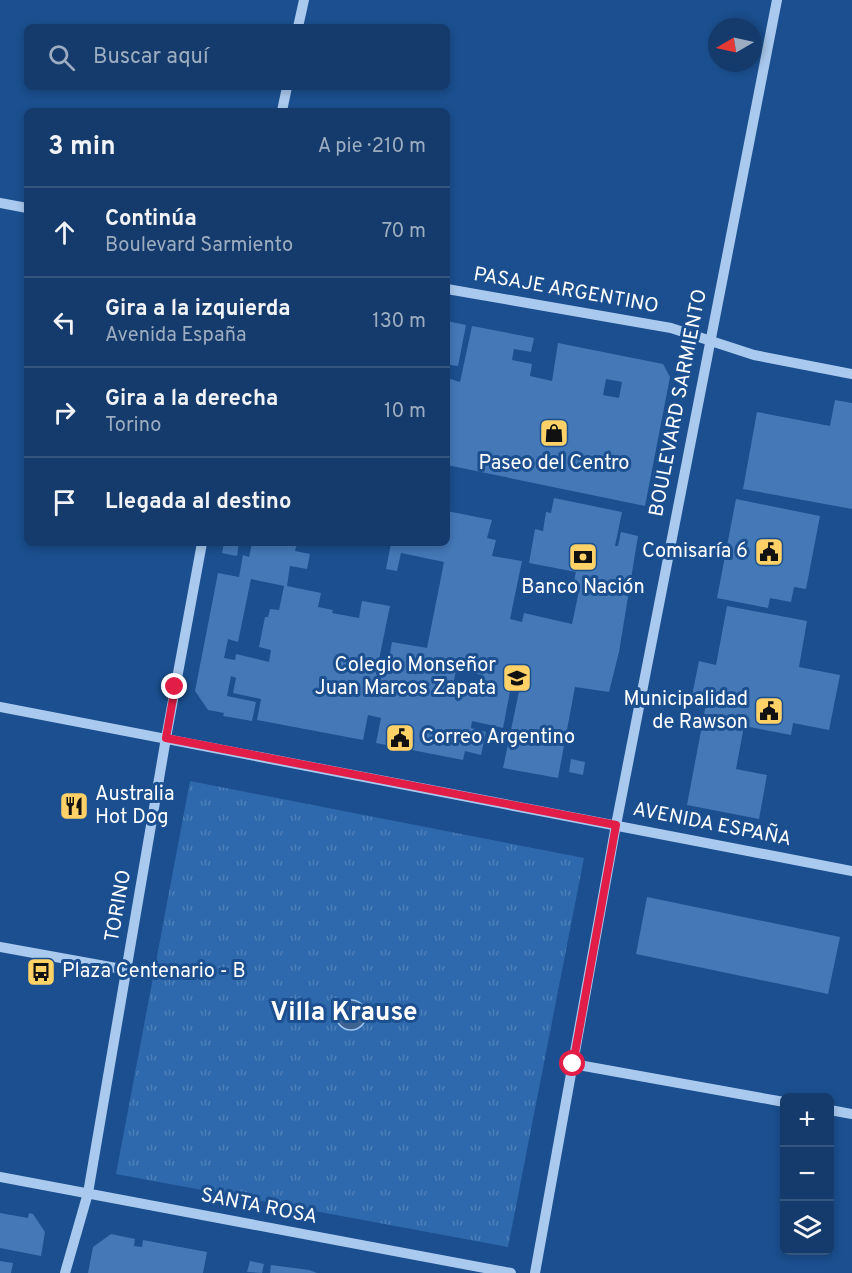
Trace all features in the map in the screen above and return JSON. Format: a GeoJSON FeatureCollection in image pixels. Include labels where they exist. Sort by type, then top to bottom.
{"type":"FeatureCollection","features":[{"type":"Feature","properties":{"kind":"street"},"geometry":{"type":"LineString","coordinates":[[299,24],[303,0]]}},
{"type":"Feature","properties":{"kind":"street","name":"BOULEVARD SARMIENTO"},"geometry":{"type":"LineString","coordinates":[[535,1273],[616,825],[777,0]]}},
{"type":"Feature","properties":{"kind":"street"},"geometry":{"type":"LineString","coordinates":[[283,108],[286,90]]}},
{"type":"Feature","properties":{"kind":"street"},"geometry":{"type":"LineString","coordinates":[[0,203],[24,207]]}},
{"type":"Feature","properties":{"kind":"street","name":"PASAJE ARGENTINO"},"geometry":{"type":"LineString","coordinates":[[450,290],[671,328],[754,355],[852,374]]}},
{"type":"Feature","properties":{"kind":"street","name":"TORINO"},"geometry":{"type":"LineString","coordinates":[[65,1273],[88,1193],[201,546]]}},
{"type":"Feature","properties":{"kind":"street","name":"AVENIDA ESPAÑA"},"geometry":{"type":"LineString","coordinates":[[0,707],[852,871]]}},
{"type":"Feature","properties":{"kind":"street"},"geometry":{"type":"LineString","coordinates":[[0,947],[127,970]]}},
{"type":"Feature","properties":{"kind":"street"},"geometry":{"type":"LineString","coordinates":[[573,1064],[780,1101]]}},
{"type":"Feature","properties":{"kind":"street"},"geometry":{"type":"LineString","coordinates":[[834,1111],[852,1114]]}},
{"type":"Feature","properties":{"kind":"street","name":"SANTA ROSA"},"geometry":{"type":"LineString","coordinates":[[0,1177],[511,1273]]}},
{"type":"Feature","properties":{"kind":"green space"},"geometry":{"type":"Polygon","coordinates":[[[190,781],[584,858],[508,1247],[116,1174],[190,781]]]}},
{"type":"Feature","properties":{"kind":"shaded area"},"geometry":{"type":"Polygon","coordinates":[[[351,1000],[362,1004],[366,1015],[362,1026],[351,1030],[340,1026],[336,1015],[340,1004],[351,1000]]]}},
{"type":"Feature","properties":{"kind":"building"},"geometry":{"type":"Polygon","coordinates":[[[450,322],[466,325],[458,366],[450,365],[450,322]]]}},
{"type":"Feature","properties":{"kind":"building","name":"Paseo del Centro"},"geometry":{"type":"Polygon","coordinates":[[[472,326],[534,338],[531,352],[514,349],[512,360],[532,364],[530,376],[552,381],[558,343],[663,364],[670,377],[645,506],[450,466],[450,379],[460,382],[472,326]],[[606,379],[603,395],[619,398],[622,382],[606,379]]]}},
{"type":"Feature","properties":{"kind":"building"},"geometry":{"type":"Polygon","coordinates":[[[835,400],[852,403],[852,509],[743,489],[757,412],[830,426],[835,400]]]}},
{"type":"Feature","properties":{"kind":"building"},"geometry":{"type":"Polygon","coordinates":[[[554,498],[622,512],[615,546],[618,546],[621,532],[638,536],[619,652],[609,692],[575,687],[558,778],[503,768],[521,682],[512,681],[503,728],[472,721],[471,728],[486,732],[481,755],[465,751],[463,760],[376,743],[381,718],[368,715],[363,740],[257,720],[261,699],[233,693],[236,678],[231,676],[227,696],[256,702],[252,721],[223,716],[224,713],[208,710],[195,691],[218,573],[239,577],[243,555],[249,557],[251,546],[296,546],[295,551],[310,554],[307,569],[290,566],[287,586],[321,593],[318,607],[333,610],[332,613],[359,618],[362,601],[390,606],[376,674],[386,675],[392,642],[427,648],[444,562],[401,553],[397,571],[386,569],[390,546],[450,546],[450,512],[492,520],[487,538],[496,540],[492,556],[522,561],[510,619],[522,622],[524,613],[572,624],[580,586],[573,584],[576,572],[529,563],[535,529],[543,531],[546,512],[551,513],[554,498]],[[251,579],[238,642],[228,639],[224,658],[235,660],[236,654],[269,662],[271,650],[259,647],[265,617],[268,617],[270,609],[279,610],[284,586],[251,579]],[[456,670],[453,685],[480,691],[483,675],[456,670]]]}},
{"type":"Feature","properties":{"kind":"building","name":"Comisaría 6"},"geometry":{"type":"Polygon","coordinates":[[[736,499],[820,516],[806,589],[794,587],[791,602],[770,598],[768,608],[717,598],[736,499]]]}},
{"type":"Feature","properties":{"kind":"building"},"geometry":{"type":"Polygon","coordinates":[[[223,546],[239,546],[237,556],[222,553],[223,546]]]}},
{"type":"Feature","properties":{"kind":"building","name":"Municipalidad de Rawson"},"geometry":{"type":"Polygon","coordinates":[[[727,606],[807,621],[799,667],[840,675],[829,730],[793,723],[791,735],[744,726],[736,769],[767,775],[759,819],[687,805],[707,699],[692,696],[699,661],[716,665],[727,606]]]}},
{"type":"Feature","properties":{"kind":"building"},"geometry":{"type":"Polygon","coordinates":[[[571,759],[585,762],[583,775],[569,772],[571,759]]]}},
{"type":"Feature","properties":{"kind":"building"},"geometry":{"type":"Polygon","coordinates":[[[647,897],[840,937],[828,994],[636,954],[647,897]]]}},
{"type":"Feature","properties":{"kind":"building"},"geometry":{"type":"Polygon","coordinates":[[[0,1213],[28,1218],[29,1213],[33,1214],[45,1232],[41,1256],[0,1248],[0,1213]]]}},
{"type":"Feature","properties":{"kind":"building"},"geometry":{"type":"Polygon","coordinates":[[[111,1234],[135,1239],[134,1246],[142,1247],[143,1240],[207,1252],[203,1273],[88,1273],[93,1247],[111,1234]]]}},
{"type":"Feature","properties":{"kind":"building"},"geometry":{"type":"Polygon","coordinates":[[[0,1261],[13,1263],[11,1273],[0,1273],[0,1261]]]}},
{"type":"Feature","properties":{"kind":"building"},"geometry":{"type":"Polygon","coordinates":[[[250,1261],[264,1264],[262,1273],[247,1272],[250,1261]]]}},
{"type":"Feature","properties":{"kind":"building"},"geometry":{"type":"Polygon","coordinates":[[[271,1265],[309,1270],[317,1273],[270,1273],[271,1265]]]}},
{"type":"Feature","properties":{"kind":"place","name":"Paseo del Centro"},"geometry":{"type":"Point","coordinates":[554,433]}},
{"type":"Feature","properties":{"kind":"place","name":"Comisaría 6"},"geometry":{"type":"Point","coordinates":[769,552]}},
{"type":"Feature","properties":{"kind":"place","name":"Banco Nación"},"geometry":{"type":"Point","coordinates":[583,557]}},
{"type":"Feature","properties":{"kind":"place","name":"Colegio Monseñor Juan Marcos Zapata"},"geometry":{"type":"Point","coordinates":[517,678]}},
{"type":"Feature","properties":{"kind":"place","name":"Municipalidad de Rawson"},"geometry":{"type":"Point","coordinates":[769,711]}},
{"type":"Feature","properties":{"kind":"place","name":"Correo Argentino"},"geometry":{"type":"Point","coordinates":[400,738]}},
{"type":"Feature","properties":{"kind":"place","name":"Australia Hot Dog"},"geometry":{"type":"Point","coordinates":[74,806]}},
{"type":"Feature","properties":{"kind":"place","name":"Plaza Centenario - B"},"geometry":{"type":"Point","coordinates":[41,972]}},
{"type":"Feature","properties":{"kind":"district","name":"Villa Krause"},"geometry":{"type":"Point","coordinates":[344,1013]}},
{"type":"Feature","properties":{"kind":"route"},"geometry":{"type":"LineString","coordinates":[[175,687],[166,738],[616,825],[573,1064]]}}]}
